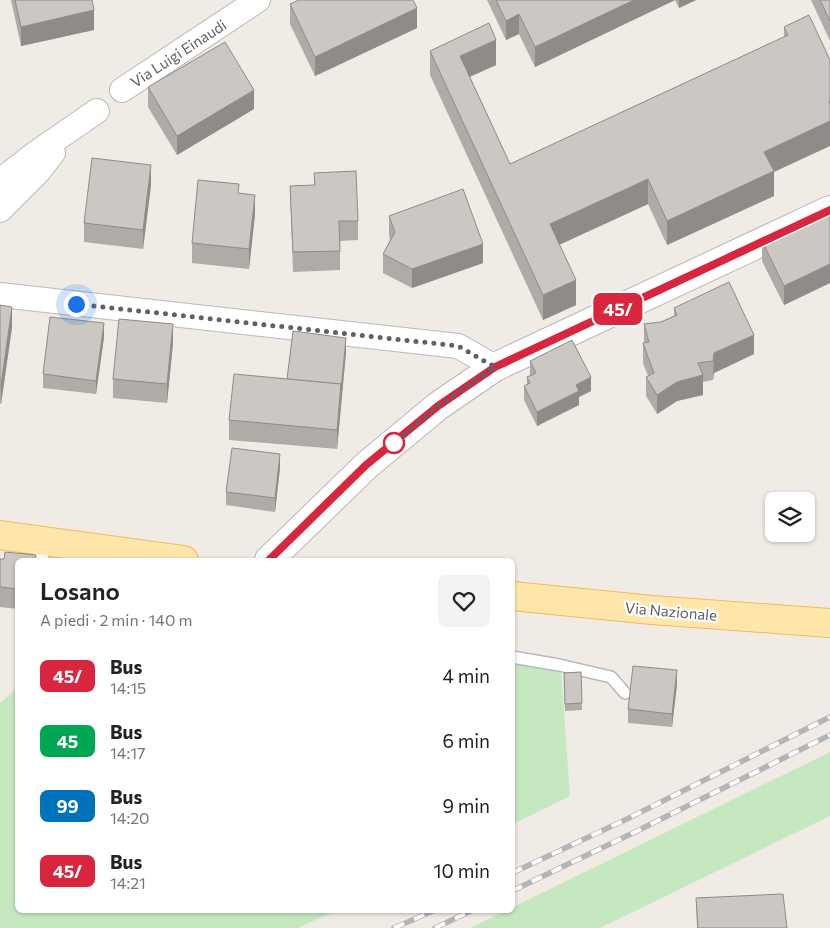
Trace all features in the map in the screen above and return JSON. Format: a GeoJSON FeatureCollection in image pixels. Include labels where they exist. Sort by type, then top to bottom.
{"type":"FeatureCollection","features":[{"type":"Feature","properties":{"kind":"main road"},"geometry":{"type":"LineString","coordinates":[[0,535],[38,550],[155,558]]}},
{"type":"Feature","properties":{"kind":"main road","name":"Via Nazionale"},"geometry":{"type":"LineString","coordinates":[[515,596],[652,610],[830,623]]}},
{"type":"Feature","properties":{"kind":"street","name":"Via Luigi Einaudi"},"geometry":{"type":"LineString","coordinates":[[122,90],[258,0]]}},
{"type":"Feature","properties":{"kind":"street"},"geometry":{"type":"LineString","coordinates":[[0,181],[96,111]]}},
{"type":"Feature","properties":{"kind":"street"},"geometry":{"type":"LineString","coordinates":[[0,210],[38,172],[73,128]]}},
{"type":"Feature","properties":{"kind":"street"},"geometry":{"type":"LineString","coordinates":[[271,558],[366,465],[438,406],[495,367],[830,210]]}},
{"type":"Feature","properties":{"kind":"street"},"geometry":{"type":"LineString","coordinates":[[0,287],[11,296],[458,346],[495,367]]}},
{"type":"Feature","properties":{"kind":"lane"},"geometry":{"type":"LineString","coordinates":[[515,658],[559,665],[610,677],[625,693]]}},
{"type":"Feature","properties":{"kind":"green space"},"geometry":{"type":"Polygon","coordinates":[[[515,663],[561,670],[570,796],[515,823],[515,663]]]}},
{"type":"Feature","properties":{"kind":"green space"},"geometry":{"type":"Polygon","coordinates":[[[15,690],[15,913],[331,913],[298,928],[0,928],[0,703],[15,690]]]}},
{"type":"Feature","properties":{"kind":"green space"},"geometry":{"type":"Polygon","coordinates":[[[830,752],[830,816],[600,928],[470,928],[501,913],[515,913],[515,906],[830,752]]]}},
{"type":"Feature","properties":{"kind":"building"},"geometry":{"type":"Polygon","coordinates":[[[15,0],[92,0],[94,10],[21,27],[15,0]]]}},
{"type":"Feature","properties":{"kind":"building"},"geometry":{"type":"Polygon","coordinates":[[[299,0],[413,0],[417,8],[315,57],[290,4],[299,0]]]}},
{"type":"Feature","properties":{"kind":"building"},"geometry":{"type":"Polygon","coordinates":[[[496,0],[634,0],[535,47],[519,14],[506,21],[496,0]]]}},
{"type":"Feature","properties":{"kind":"building"},"geometry":{"type":"Polygon","coordinates":[[[820,0],[830,0],[830,21],[820,0]]]}},
{"type":"Feature","properties":{"kind":"building"},"geometry":{"type":"Polygon","coordinates":[[[809,15],[830,60],[830,121],[764,152],[774,171],[667,221],[648,179],[550,224],[576,280],[543,295],[430,51],[489,23],[496,40],[460,56],[510,164],[788,35],[784,27],[809,15]]]}},
{"type":"Feature","properties":{"kind":"building"},"geometry":{"type":"Polygon","coordinates":[[[225,42],[254,90],[177,136],[148,87],[225,42]]]}},
{"type":"Feature","properties":{"kind":"building"},"geometry":{"type":"Polygon","coordinates":[[[92,158],[151,165],[143,230],[84,223],[92,158]]]}},
{"type":"Feature","properties":{"kind":"building"},"geometry":{"type":"Polygon","coordinates":[[[356,171],[358,221],[339,221],[340,251],[293,252],[290,186],[315,185],[314,173],[356,171]]]}},
{"type":"Feature","properties":{"kind":"building"},"geometry":{"type":"Polygon","coordinates":[[[198,180],[239,184],[238,193],[255,195],[249,249],[192,243],[198,180]]]}},
{"type":"Feature","properties":{"kind":"building"},"geometry":{"type":"Polygon","coordinates":[[[463,189],[483,244],[412,269],[383,254],[395,232],[389,216],[463,189]]]}},
{"type":"Feature","properties":{"kind":"building"},"geometry":{"type":"Polygon","coordinates":[[[830,208],[830,264],[784,286],[762,241],[830,208]]]}},
{"type":"Feature","properties":{"kind":"building"},"geometry":{"type":"Polygon","coordinates":[[[729,282],[754,335],[714,353],[713,361],[698,363],[703,375],[677,382],[657,395],[646,377],[654,373],[643,343],[649,342],[644,324],[661,322],[677,315],[674,308],[729,282]]]}},
{"type":"Feature","properties":{"kind":"building"},"geometry":{"type":"Polygon","coordinates":[[[0,305],[12,307],[1,385],[0,384],[0,305]]]}},
{"type":"Feature","properties":{"kind":"building"},"geometry":{"type":"Polygon","coordinates":[[[50,317],[104,323],[96,381],[43,374],[50,317]]]}},
{"type":"Feature","properties":{"kind":"building"},"geometry":{"type":"Polygon","coordinates":[[[119,319],[173,324],[167,384],[113,379],[119,319]]]}},
{"type":"Feature","properties":{"kind":"building"},"geometry":{"type":"Polygon","coordinates":[[[293,331],[346,338],[341,390],[341,384],[287,379],[293,331]]]}},
{"type":"Feature","properties":{"kind":"building"},"geometry":{"type":"Polygon","coordinates":[[[572,340],[591,377],[576,385],[579,391],[537,412],[524,386],[530,383],[527,377],[536,373],[530,361],[572,340]]]}},
{"type":"Feature","properties":{"kind":"building"},"geometry":{"type":"Polygon","coordinates":[[[234,374],[341,384],[337,430],[229,420],[234,374]]]}},
{"type":"Feature","properties":{"kind":"building"},"geometry":{"type":"Polygon","coordinates":[[[232,448],[280,454],[275,498],[226,492],[232,448]]]}},
{"type":"Feature","properties":{"kind":"building"},"geometry":{"type":"Polygon","coordinates":[[[5,552],[36,555],[35,558],[15,558],[15,589],[0,587],[0,559],[4,559],[5,552]]]}},
{"type":"Feature","properties":{"kind":"building"},"geometry":{"type":"Polygon","coordinates":[[[633,666],[677,670],[672,714],[628,709],[633,666]]]}},
{"type":"Feature","properties":{"kind":"building"},"geometry":{"type":"Polygon","coordinates":[[[581,672],[582,703],[565,704],[564,673],[581,672]]]}},
{"type":"Feature","properties":{"kind":"building"},"geometry":{"type":"Polygon","coordinates":[[[783,894],[787,928],[698,928],[696,898],[783,894]]]}},
{"type":"Feature","properties":{"kind":"railway"},"geometry":{"type":"LineString","coordinates":[[515,872],[627,819],[830,717]]}},
{"type":"Feature","properties":{"kind":"railway"},"geometry":{"type":"LineString","coordinates":[[515,890],[830,735]]}},
{"type":"Feature","properties":{"kind":"railway"},"geometry":{"type":"LineString","coordinates":[[394,928],[428,913]]}},
{"type":"Feature","properties":{"kind":"railway"},"geometry":{"type":"LineString","coordinates":[[435,928],[467,913]]}},
{"type":"Feature","properties":{"kind":"bus line","name":"45/"},"geometry":{"type":"LineString","coordinates":[[271,558],[366,465],[438,406],[495,367],[830,210]]}},
{"type":"Feature","properties":{"kind":"route"},"geometry":{"type":"LineString","coordinates":[[76,304],[458,346],[495,367],[438,406],[394,443]]}}]}
